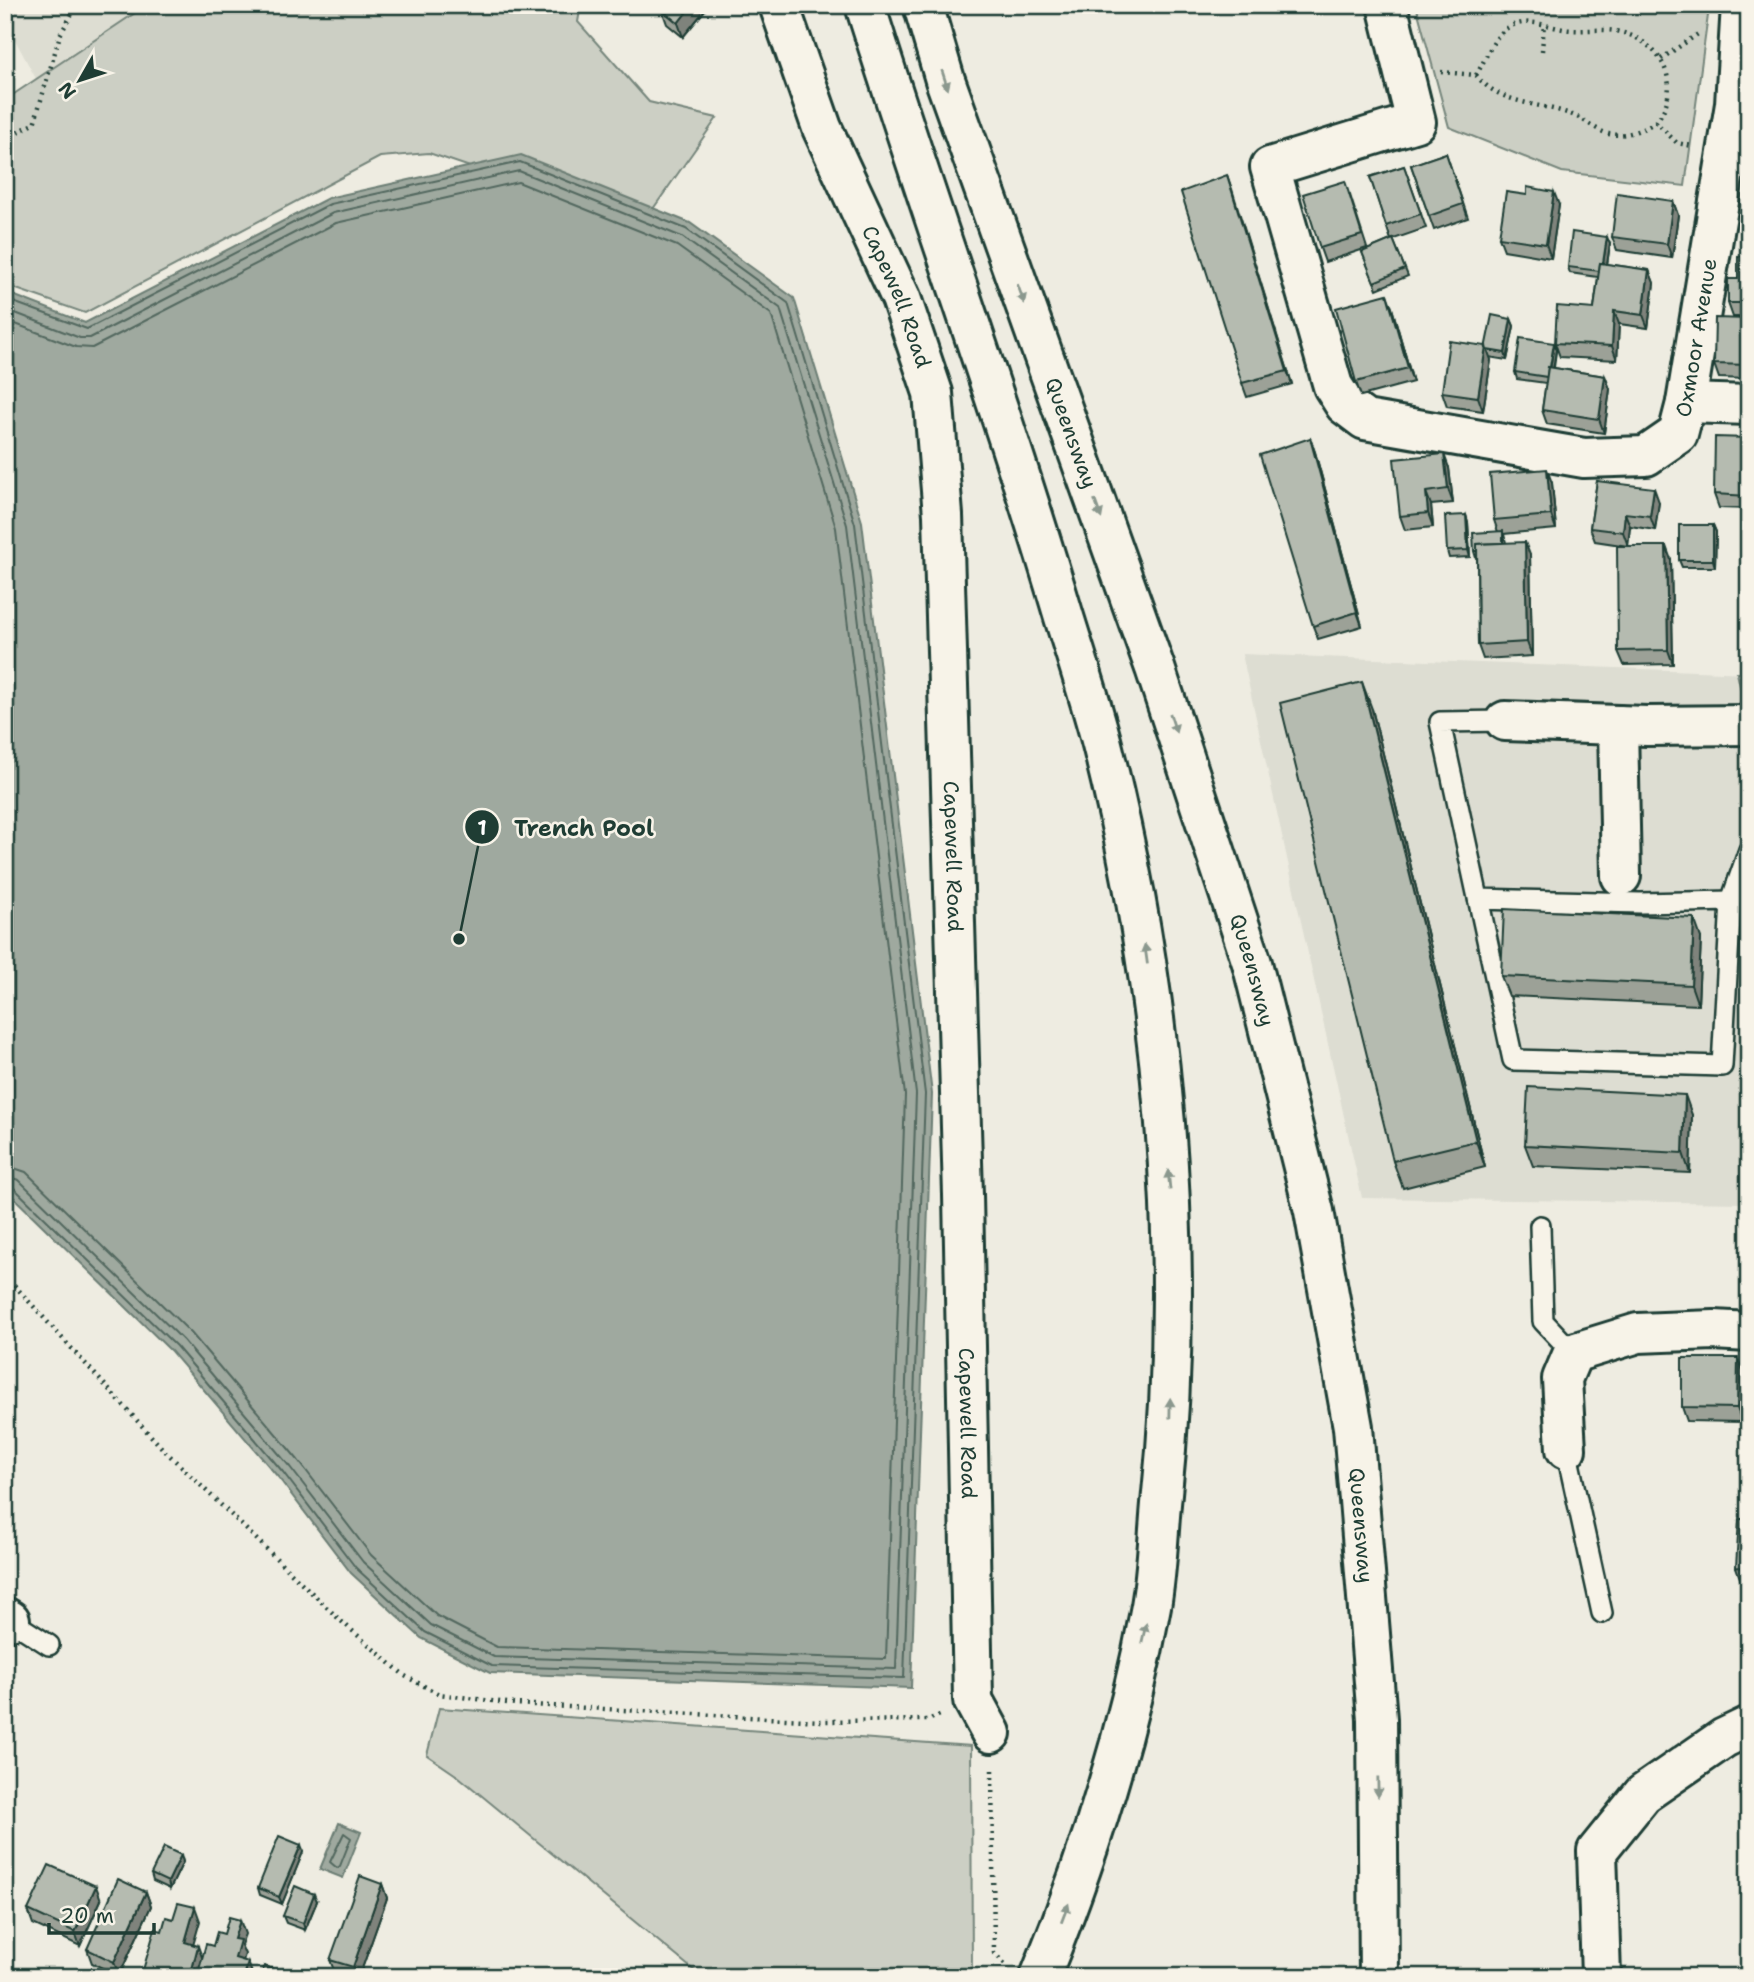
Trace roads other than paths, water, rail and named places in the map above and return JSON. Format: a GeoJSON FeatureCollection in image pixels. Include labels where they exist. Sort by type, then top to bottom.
{"type":"FeatureCollection","features":[{"type":"Feature","properties":{"kind":"main road","name":"Capewell Road"},"geometry":{"type":"LineString","coordinates":[[779,5],[822,128],[901,298],[933,393],[943,515],[965,1264],[973,1700],[991,1732]]}},
{"type":"Feature","properties":{"kind":"main road"},"geometry":{"type":"LineString","coordinates":[[865,5],[918,176],[1022,473],[1102,744],[1146,950],[1172,1210],[1169,1428],[1151,1604],[1117,1758],[1067,1910],[1023,1971]]}},
{"type":"Feature","properties":{"kind":"main road","name":"Queensway"},"geometry":{"type":"LineString","coordinates":[[923,5],[950,93],[1155,668],[1252,963],[1314,1212],[1354,1441],[1377,1719],[1379,1977]]}},
{"type":"Feature","properties":{"kind":"main road","name":"Oxmoor Avenue"},"geometry":{"type":"LineString","coordinates":[[1387,5],[1416,122],[1270,167],[1333,386],[1345,405],[1364,420],[1584,458],[1646,456],[1678,434],[1686,403],[1727,154],[1742,104],[1741,5]]}},
{"type":"Feature","properties":{"kind":"main road"},"geometry":{"type":"LineString","coordinates":[[1686,403],[1749,405]]}},
{"type":"Feature","properties":{"kind":"main road"},"geometry":{"type":"LineString","coordinates":[[1505,721],[1618,725],[1749,725]]}},
{"type":"Feature","properties":{"kind":"main road"},"geometry":{"type":"LineString","coordinates":[[1618,725],[1621,876]]}},
{"type":"Feature","properties":{"kind":"main road"},"geometry":{"type":"LineString","coordinates":[[1566,1449],[1562,1379],[1573,1353],[1638,1333],[1714,1330],[1749,1332]]}},
{"type":"Feature","properties":{"kind":"main road"},"geometry":{"type":"LineString","coordinates":[[1601,1977],[1597,1851],[1643,1794],[1724,1738],[1749,1726]]}},
{"type":"Feature","properties":{"kind":"lane"},"geometry":{"type":"LineString","coordinates":[[1505,721],[1440,722],[1513,1060],[1721,1066],[1731,901],[1749,850]]}},
{"type":"Feature","properties":{"kind":"lane"},"geometry":{"type":"LineString","coordinates":[[1478,899],[1640,903],[1731,901]]}},
{"type":"Feature","properties":{"kind":"lane"},"geometry":{"type":"LineString","coordinates":[[1540,1226],[1543,1321],[1573,1353]]}},
{"type":"Feature","properties":{"kind":"lane"},"geometry":{"type":"LineString","coordinates":[[1566,1449],[1602,1613]]}},
{"type":"Feature","properties":{"kind":"lane"},"geometry":{"type":"LineString","coordinates":[[8,1618],[49,1644]]}},
{"type":"Feature","properties":{"kind":"water"},"geometry":{"type":"Polygon","coordinates":[[[521,155],[690,223],[794,298],[862,522],[932,1094],[911,1688],[490,1673],[421,1638],[351,1573],[278,1477],[171,1351],[5,1189],[5,292],[85,323],[328,198],[521,155]]]}},
{"type":"Feature","properties":{"kind":"water"},"geometry":{"type":"Polygon","coordinates":[[[339,1823],[361,1832],[343,1878],[320,1869],[339,1823]]]}},
{"type":"Feature","properties":{"kind":"place","name":"Trench Pool"},"geometry":{"type":"Point","coordinates":[459,939]}}]}
